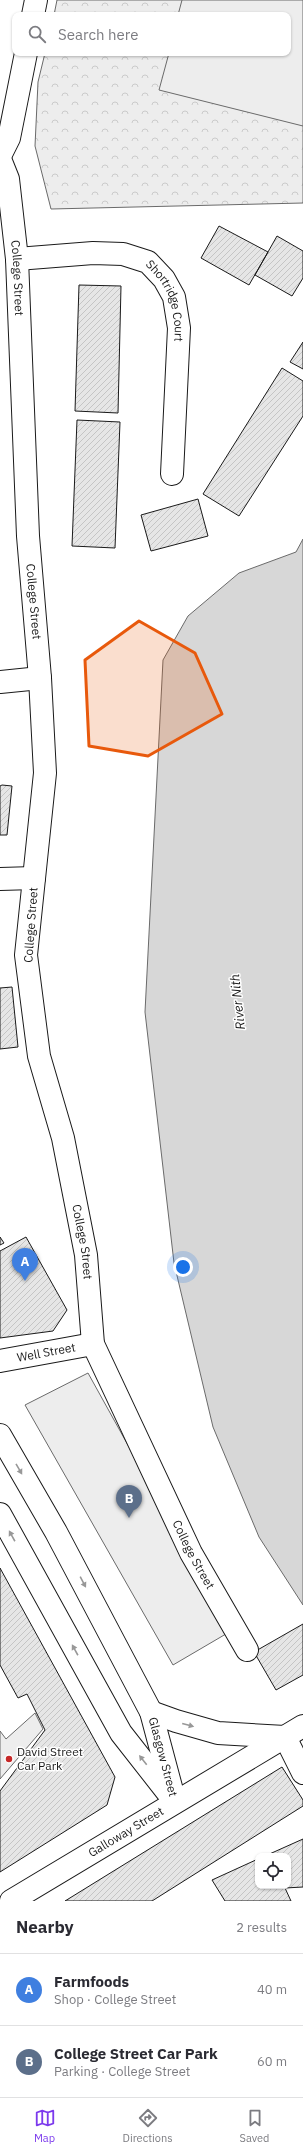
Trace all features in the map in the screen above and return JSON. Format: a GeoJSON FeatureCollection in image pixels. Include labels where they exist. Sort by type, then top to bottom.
{"type":"FeatureCollection","features":[{"type":"Feature","properties":{"kind":"street"},"geometry":{"type":"LineString","coordinates":[[34,12],[36,0]]}},
{"type":"Feature","properties":{"kind":"street"},"geometry":{"type":"LineString","coordinates":[[0,156],[9,138],[25,56]]}},
{"type":"Feature","properties":{"kind":"street","name":"College Street"},"geometry":{"type":"LineString","coordinates":[[0,159],[8,179],[18,258],[28,536],[40,678],[45,773],[26,955],[38,1048],[63,1138],[86,1255],[93,1344],[191,1553],[247,1650]]}},
{"type":"Feature","properties":{"kind":"street","name":"Shortridge Court"},"geometry":{"type":"LineString","coordinates":[[18,258],[93,253],[123,254],[148,262],[164,279],[174,297],[179,328],[172,474]]}},
{"type":"Feature","properties":{"kind":"street"},"geometry":{"type":"LineString","coordinates":[[0,682],[40,678]]}},
{"type":"Feature","properties":{"kind":"street"},"geometry":{"type":"LineString","coordinates":[[0,878],[34,878]]}},
{"type":"Feature","properties":{"kind":"street","name":"Well Street"},"geometry":{"type":"LineString","coordinates":[[0,1360],[93,1344]]}},
{"type":"Feature","properties":{"kind":"street","name":"Glasgow Street"},"geometry":{"type":"LineString","coordinates":[[0,1435],[56,1532],[151,1712],[175,1802]]}},
{"type":"Feature","properties":{"kind":"street","name":"Glasgow Street"},"geometry":{"type":"LineString","coordinates":[[0,1514],[121,1733],[175,1802]]}},
{"type":"Feature","properties":{"kind":"street"},"geometry":{"type":"LineString","coordinates":[[151,1712],[183,1724],[218,1733],[294,1732],[303,1773]]}},
{"type":"Feature","properties":{"kind":"street","name":"Galloway Street"},"geometry":{"type":"LineString","coordinates":[[11,1901],[294,1732]]}},
{"type":"Feature","properties":{"kind":"highlighted area"},"geometry":{"type":"Polygon","coordinates":[[[139,621],[195,653],[222,714],[148,756],[89,746],[85,660],[139,621]]]}},
{"type":"Feature","properties":{"kind":"green space"},"geometry":{"type":"Polygon","coordinates":[[[57,0],[303,0],[303,203],[51,209],[35,146],[38,82],[44,56],[291,56],[291,12],[55,12],[57,0]]]}},
{"type":"Feature","properties":{"kind":"shaded area"},"geometry":{"type":"Polygon","coordinates":[[[182,0],[303,0],[303,126],[159,90],[168,56],[291,56],[291,12],[179,12],[182,0]]]}},
{"type":"Feature","properties":{"kind":"shaded area"},"geometry":{"type":"Polygon","coordinates":[[[88,1373],[231,1631],[173,1665],[25,1405],[88,1373]]]}},
{"type":"Feature","properties":{"kind":"shaded area","name":"David Street Car Park"},"geometry":{"type":"Polygon","coordinates":[[[35,1713],[43,1729],[0,1779],[0,1731],[6,1739],[35,1713]]]}},
{"type":"Feature","properties":{"kind":"water","name":"River Nith"},"geometry":{"type":"Polygon","coordinates":[[[303,539],[303,1605],[259,1537],[213,1427],[174,1263],[145,1012],[163,660],[188,616],[239,573],[296,552],[303,539]]]}},
{"type":"Feature","properties":{"kind":"building"},"geometry":{"type":"Polygon","coordinates":[[[219,226],[268,252],[249,285],[201,258],[219,226]]]}},
{"type":"Feature","properties":{"kind":"building"},"geometry":{"type":"Polygon","coordinates":[[[277,236],[303,251],[303,278],[292,296],[255,275],[277,236]]]}},
{"type":"Feature","properties":{"kind":"building"},"geometry":{"type":"Polygon","coordinates":[[[79,285],[121,286],[118,413],[75,411],[79,285]]]}},
{"type":"Feature","properties":{"kind":"building"},"geometry":{"type":"Polygon","coordinates":[[[303,342],[303,369],[290,362],[303,342]]]}},
{"type":"Feature","properties":{"kind":"building"},"geometry":{"type":"Polygon","coordinates":[[[282,368],[303,381],[303,416],[239,516],[203,494],[282,368]]]}},
{"type":"Feature","properties":{"kind":"building"},"geometry":{"type":"Polygon","coordinates":[[[77,420],[120,422],[115,548],[72,546],[77,420]]]}},
{"type":"Feature","properties":{"kind":"building"},"geometry":{"type":"Polygon","coordinates":[[[198,499],[208,536],[151,551],[141,515],[198,499]]]}},
{"type":"Feature","properties":{"kind":"building"},"geometry":{"type":"Polygon","coordinates":[[[0,786],[12,786],[7,835],[0,835],[0,786]]]}},
{"type":"Feature","properties":{"kind":"building"},"geometry":{"type":"Polygon","coordinates":[[[12,987],[18,1047],[0,1049],[0,988],[12,987]]]}},
{"type":"Feature","properties":{"kind":"building"},"geometry":{"type":"Polygon","coordinates":[[[0,1237],[4,1243],[0,1245],[0,1237]]]}},
{"type":"Feature","properties":{"kind":"building"},"geometry":{"type":"Polygon","coordinates":[[[26,1237],[67,1310],[53,1331],[0,1338],[0,1251],[26,1237]]]}},
{"type":"Feature","properties":{"kind":"building"},"geometry":{"type":"Polygon","coordinates":[[[0,1568],[115,1777],[107,1805],[0,1872],[0,1791],[45,1730],[27,1694],[18,1698],[0,1665],[0,1568]]]}},
{"type":"Feature","properties":{"kind":"building"},"geometry":{"type":"Polygon","coordinates":[[[303,1624],[303,1675],[276,1690],[254,1652],[303,1624]]]}},
{"type":"Feature","properties":{"kind":"building"},"geometry":{"type":"Polygon","coordinates":[[[282,1767],[303,1800],[303,1806],[152,1901],[65,1901],[282,1767]]]}},
{"type":"Feature","properties":{"kind":"building"},"geometry":{"type":"Polygon","coordinates":[[[303,1839],[303,1887],[291,1888],[291,1853],[272,1853],[303,1839]]]}},
{"type":"Feature","properties":{"kind":"building"},"geometry":{"type":"Polygon","coordinates":[[[255,1860],[255,1889],[285,1889],[291,1901],[225,1901],[212,1880],[255,1860]]]}},
{"type":"Feature","properties":{"kind":"place","name":"Farmfoods"},"geometry":{"type":"Point","coordinates":[25,1281]}},
{"type":"Feature","properties":{"kind":"place","name":"College Street Car Park"},"geometry":{"type":"Point","coordinates":[129,1518]}},
{"type":"Feature","properties":{"kind":"place","name":"David Street Car Park"},"geometry":{"type":"Point","coordinates":[9,1759]}}]}
